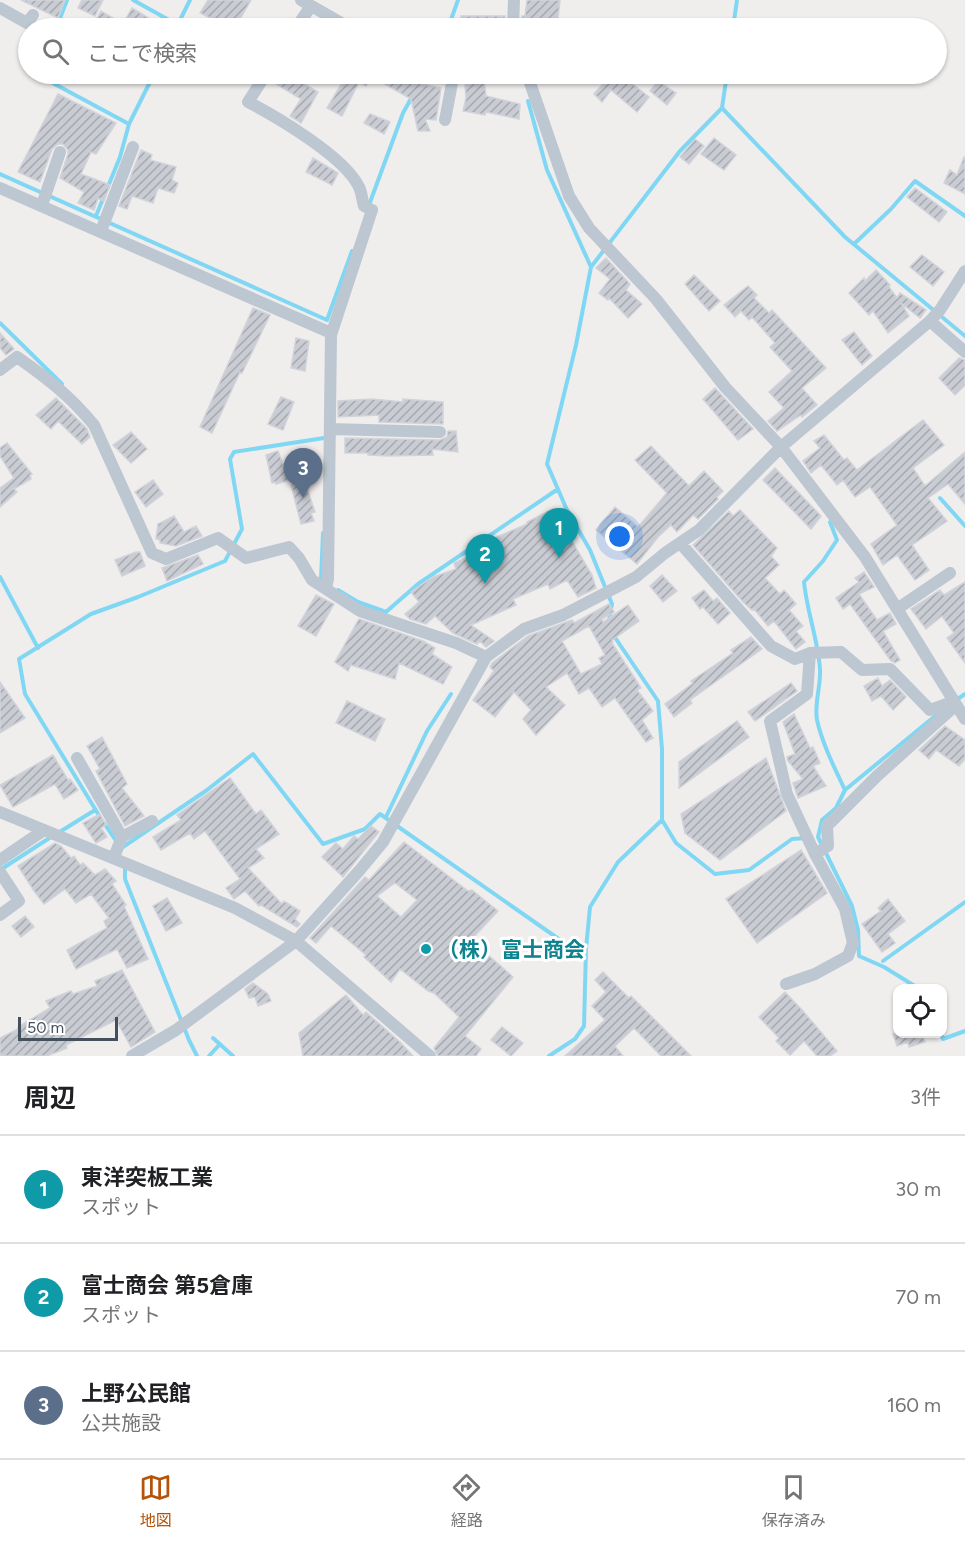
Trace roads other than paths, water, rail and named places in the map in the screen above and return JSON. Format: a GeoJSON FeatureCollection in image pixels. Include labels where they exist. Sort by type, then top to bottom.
{"type":"FeatureCollection","features":[{"type":"Feature","properties":{"kind":"street"},"geometry":{"type":"LineString","coordinates":[[513,18],[514,0]]}},
{"type":"Feature","properties":{"kind":"street"},"geometry":{"type":"LineString","coordinates":[[300,18],[306,3],[332,18]]}},
{"type":"Feature","properties":{"kind":"street"},"geometry":{"type":"LineString","coordinates":[[0,8],[18,18]]}},
{"type":"Feature","properties":{"kind":"street"},"geometry":{"type":"LineString","coordinates":[[260,84],[248,102],[288,123],[340,164],[359,187],[364,206],[372,210],[328,332],[330,429],[327,583]]}},
{"type":"Feature","properties":{"kind":"street"},"geometry":{"type":"LineString","coordinates":[[445,120],[452,84]]}},
{"type":"Feature","properties":{"kind":"street"},"geometry":{"type":"LineString","coordinates":[[530,84],[569,196],[589,228],[656,300],[725,387],[781,447],[865,557],[965,719]]}},
{"type":"Feature","properties":{"kind":"street"},"geometry":{"type":"LineString","coordinates":[[101,231],[133,147]]}},
{"type":"Feature","properties":{"kind":"street"},"geometry":{"type":"LineString","coordinates":[[42,205],[60,152]]}},
{"type":"Feature","properties":{"kind":"street"},"geometry":{"type":"LineString","coordinates":[[0,188],[328,332]]}},
{"type":"Feature","properties":{"kind":"street"},"geometry":{"type":"LineString","coordinates":[[132,1056],[188,1022],[296,941],[383,842],[486,657],[524,629],[563,615],[636,578],[699,530],[781,447],[934,316],[965,271]]}},
{"type":"Feature","properties":{"kind":"street"},"geometry":{"type":"LineString","coordinates":[[934,316],[965,352]]}},
{"type":"Feature","properties":{"kind":"street"},"geometry":{"type":"LineString","coordinates":[[0,370],[17,357],[59,387],[85,414],[94,425],[152,553],[166,559],[218,538],[246,558],[289,547],[300,558],[312,580],[327,583],[360,610],[486,657]]}},
{"type":"Feature","properties":{"kind":"street"},"geometry":{"type":"LineString","coordinates":[[330,429],[440,432]]}},
{"type":"Feature","properties":{"kind":"street"},"geometry":{"type":"LineString","coordinates":[[681,544],[771,646],[795,659],[810,653],[841,652],[862,670],[890,669],[930,710],[955,703]]}},
{"type":"Feature","properties":{"kind":"street"},"geometry":{"type":"LineString","coordinates":[[897,609],[950,573]]}},
{"type":"Feature","properties":{"kind":"street"},"geometry":{"type":"LineString","coordinates":[[786,984],[814,974],[848,956],[853,943],[845,909],[828,874],[815,854],[787,794],[770,721],[807,694],[810,653]]}},
{"type":"Feature","properties":{"kind":"street"},"geometry":{"type":"LineString","coordinates":[[815,854],[828,846],[827,826],[955,703]]}},
{"type":"Feature","properties":{"kind":"street"},"geometry":{"type":"LineString","coordinates":[[77,758],[120,851]]}},
{"type":"Feature","properties":{"kind":"street"},"geometry":{"type":"LineString","coordinates":[[0,812],[44,830],[120,851],[296,941],[430,1056]]}},
{"type":"Feature","properties":{"kind":"street"},"geometry":{"type":"LineString","coordinates":[[120,851],[152,821]]}},
{"type":"Feature","properties":{"kind":"street"},"geometry":{"type":"LineString","coordinates":[[0,860],[44,830]]}},
{"type":"Feature","properties":{"kind":"street"},"geometry":{"type":"LineString","coordinates":[[0,872],[19,901],[0,915]]}},
{"type":"Feature","properties":{"kind":"waterway"},"geometry":{"type":"LineString","coordinates":[[60,18],[67,0]]}},
{"type":"Feature","properties":{"kind":"waterway"},"geometry":{"type":"LineString","coordinates":[[133,0],[165,18]]}},
{"type":"Feature","properties":{"kind":"waterway"},"geometry":{"type":"LineString","coordinates":[[181,18],[190,0]]}},
{"type":"Feature","properties":{"kind":"waterway"},"geometry":{"type":"LineString","coordinates":[[452,18],[458,0]]}},
{"type":"Feature","properties":{"kind":"waterway"},"geometry":{"type":"LineString","coordinates":[[734,18],[737,0]]}},
{"type":"Feature","properties":{"kind":"waterway"},"geometry":{"type":"LineString","coordinates":[[55,84],[129,124]]}},
{"type":"Feature","properties":{"kind":"waterway"},"geometry":{"type":"LineString","coordinates":[[107,189],[120,157],[129,124],[149,84]]}},
{"type":"Feature","properties":{"kind":"waterway"},"geometry":{"type":"LineString","coordinates":[[726,84],[722,108],[845,237],[965,336]]}},
{"type":"Feature","properties":{"kind":"waterway"},"geometry":{"type":"LineString","coordinates":[[369,205],[403,113],[413,95]]}},
{"type":"Feature","properties":{"kind":"waterway"},"geometry":{"type":"LineString","coordinates":[[528,101],[547,170],[591,267],[680,151],[722,108]]}},
{"type":"Feature","properties":{"kind":"waterway"},"geometry":{"type":"LineString","coordinates":[[0,174],[327,320],[352,251]]}},
{"type":"Feature","properties":{"kind":"waterway"},"geometry":{"type":"LineString","coordinates":[[854,244],[891,209],[915,181],[965,216]]}},
{"type":"Feature","properties":{"kind":"waterway"},"geometry":{"type":"LineString","coordinates":[[96,216],[104,196]]}},
{"type":"Feature","properties":{"kind":"waterway"},"geometry":{"type":"LineString","coordinates":[[591,267],[576,345],[547,464],[567,510],[590,550],[612,604],[609,621]]}},
{"type":"Feature","properties":{"kind":"waterway"},"geometry":{"type":"LineString","coordinates":[[0,323],[62,384]]}},
{"type":"Feature","properties":{"kind":"waterway"},"geometry":{"type":"LineString","coordinates":[[100,817],[25,694],[19,659],[91,614],[225,561],[242,529],[230,459],[234,452],[324,438]]}},
{"type":"Feature","properties":{"kind":"waterway"},"geometry":{"type":"LineString","coordinates":[[338,590],[358,602],[386,612],[418,584],[558,489]]}},
{"type":"Feature","properties":{"kind":"waterway"},"geometry":{"type":"LineString","coordinates":[[940,498],[965,526]]}},
{"type":"Feature","properties":{"kind":"waterway"},"geometry":{"type":"LineString","coordinates":[[830,522],[837,540],[823,561],[804,582],[820,669],[817,720],[825,747],[845,790],[836,808],[822,820],[818,837],[852,906],[858,930],[859,956],[884,967],[912,984]]}},
{"type":"Feature","properties":{"kind":"waterway"},"geometry":{"type":"LineString","coordinates":[[323,533],[321,579],[324,581]]}},
{"type":"Feature","properties":{"kind":"waterway"},"geometry":{"type":"LineString","coordinates":[[0,577],[38,648]]}},
{"type":"Feature","properties":{"kind":"waterway"},"geometry":{"type":"LineString","coordinates":[[614,636],[658,701],[662,749],[662,820]]}},
{"type":"Feature","properties":{"kind":"waterway"},"geometry":{"type":"LineString","coordinates":[[386,817],[427,731],[451,694]]}},
{"type":"Feature","properties":{"kind":"waterway"},"geometry":{"type":"LineString","coordinates":[[956,700],[965,694]]}},
{"type":"Feature","properties":{"kind":"waterway"},"geometry":{"type":"LineString","coordinates":[[845,790],[940,712]]}},
{"type":"Feature","properties":{"kind":"waterway"},"geometry":{"type":"LineString","coordinates":[[123,847],[207,790],[253,754],[323,844],[365,829],[380,814],[586,958]]}},
{"type":"Feature","properties":{"kind":"waterway"},"geometry":{"type":"LineString","coordinates":[[58,833],[95,810]]}},
{"type":"Feature","properties":{"kind":"waterway"},"geometry":{"type":"LineString","coordinates":[[549,1056],[575,1039],[584,1026],[586,949],[590,907],[618,862],[662,820],[676,843],[715,874],[749,870],[792,839],[806,838]]}},
{"type":"Feature","properties":{"kind":"waterway"},"geometry":{"type":"LineString","coordinates":[[104,823],[117,842]]}},
{"type":"Feature","properties":{"kind":"waterway"},"geometry":{"type":"LineString","coordinates":[[0,870],[51,837]]}},
{"type":"Feature","properties":{"kind":"waterway"},"geometry":{"type":"LineString","coordinates":[[125,867],[125,879],[197,1056]]}},
{"type":"Feature","properties":{"kind":"waterway"},"geometry":{"type":"LineString","coordinates":[[883,961],[965,902]]}},
{"type":"Feature","properties":{"kind":"waterway"},"geometry":{"type":"LineString","coordinates":[[947,1038],[965,1031]]}},
{"type":"Feature","properties":{"kind":"waterway"},"geometry":{"type":"LineString","coordinates":[[213,1038],[233,1056]]}},
{"type":"Feature","properties":{"kind":"waterway"},"geometry":{"type":"LineString","coordinates":[[943,1038],[946,1038]]}},
{"type":"Feature","properties":{"kind":"waterway"},"geometry":{"type":"LineString","coordinates":[[209,1056],[220,1044]]}},
{"type":"Feature","properties":{"kind":"place","name":"上野公民館"},"geometry":{"type":"Point","coordinates":[303,498]}},
{"type":"Feature","properties":{"kind":"place","name":"東洋突板工業"},"geometry":{"type":"Point","coordinates":[559,558]}},
{"type":"Feature","properties":{"kind":"place","name":"富士商会 第5倉庫"},"geometry":{"type":"Point","coordinates":[485,584]}},
{"type":"Feature","properties":{"kind":"place","name":"（株）富士商会"},"geometry":{"type":"Point","coordinates":[426,949]}}]}
